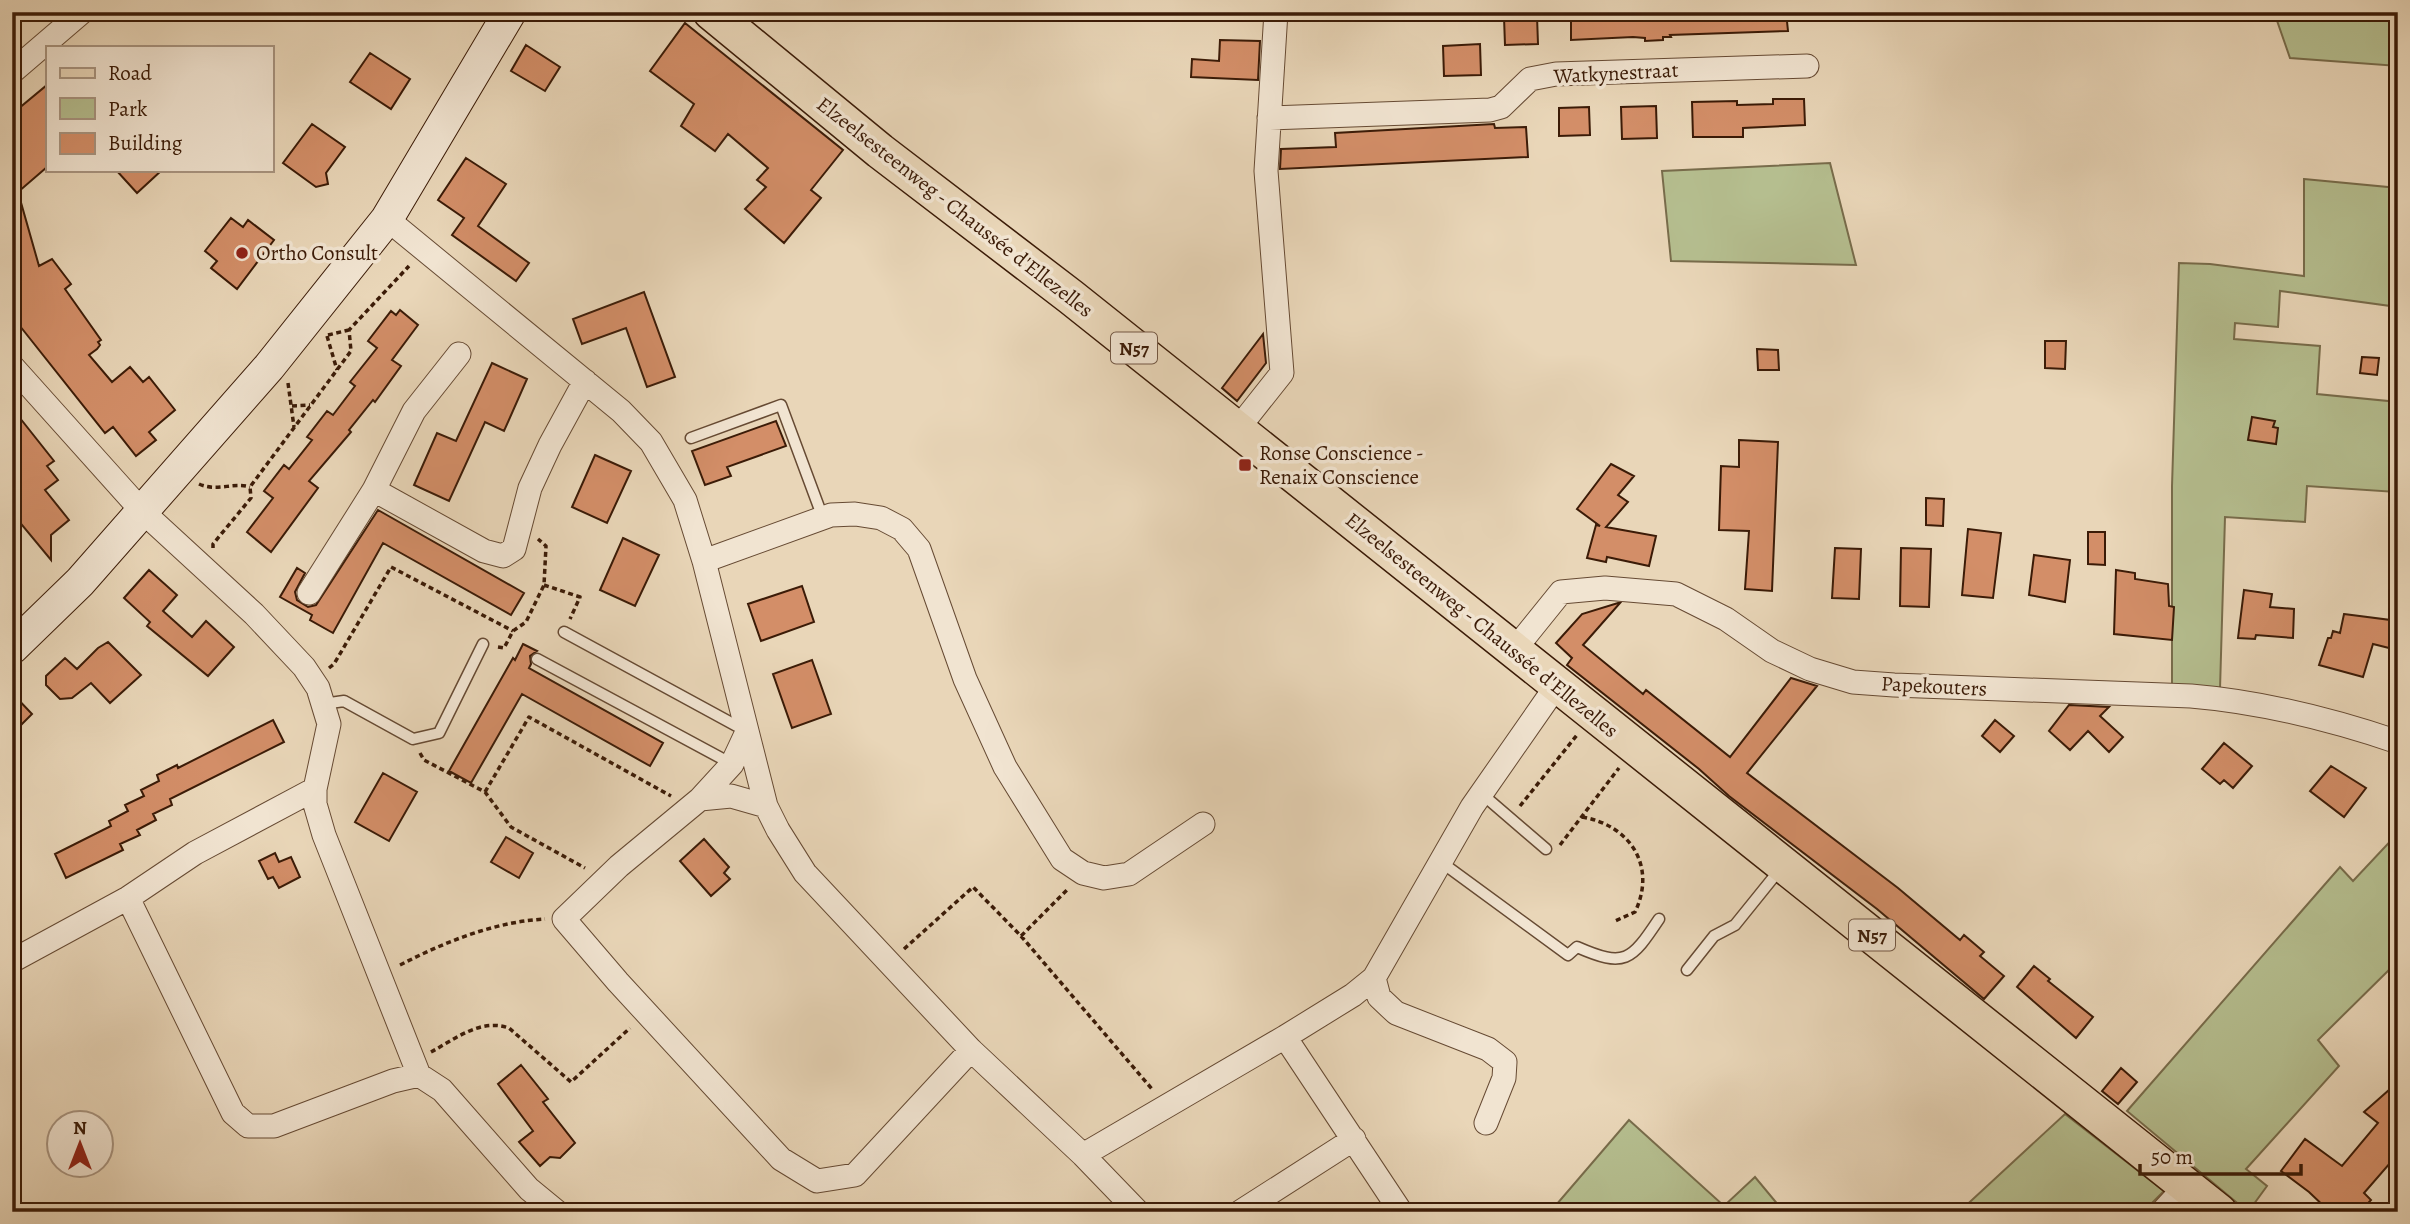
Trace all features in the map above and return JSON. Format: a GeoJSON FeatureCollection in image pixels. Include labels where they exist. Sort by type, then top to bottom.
{"type":"FeatureCollection","features":[{"type":"Feature","properties":{"kind":"main road","name":"Elzeelsesteenweg - Chaussée d'Ellezelles"},"geometry":{"type":"LineString","coordinates":[[711,12],[880,150],[1071,297],[1236,431],[1515,649],[2219,1212]]}},
{"type":"Feature","properties":{"kind":"street"},"geometry":{"type":"LineString","coordinates":[[12,72],[82,12]]}},
{"type":"Feature","properties":{"kind":"street"},"geometry":{"type":"LineString","coordinates":[[12,648],[80,582],[279,355],[387,219],[510,12]]}},
{"type":"Feature","properties":{"kind":"street"},"geometry":{"type":"LineString","coordinates":[[1236,431],[1282,373],[1266,171],[1276,12]]}},
{"type":"Feature","properties":{"kind":"street","name":"Watkynestraat"},"geometry":{"type":"LineString","coordinates":[[1269,118],[1490,110],[1501,107],[1530,79],[1556,74],[1807,66]]}},
{"type":"Feature","properties":{"kind":"street"},"geometry":{"type":"LineString","coordinates":[[387,219],[621,411],[651,442],[685,500],[704,561],[766,806],[805,873],[971,1050],[1083,1155],[1138,1212]]}},
{"type":"Feature","properties":{"kind":"street"},"geometry":{"type":"LineString","coordinates":[[309,593],[374,490],[414,411],[459,354]]}},
{"type":"Feature","properties":{"kind":"street"},"geometry":{"type":"LineString","coordinates":[[12,366],[142,511],[254,614],[314,681],[329,724],[315,789],[315,804],[324,835],[416,1068],[442,1090],[529,1189],[557,1212]]}},
{"type":"Feature","properties":{"kind":"street"},"geometry":{"type":"LineString","coordinates":[[374,490],[484,551],[503,556],[514,548],[530,488],[585,381]]}},
{"type":"Feature","properties":{"kind":"street"},"geometry":{"type":"LineString","coordinates":[[704,561],[831,515],[855,514],[881,518],[902,529],[919,549],[965,679],[1005,767],[1062,859],[1083,873],[1104,878],[1129,874],[1203,824]]}},
{"type":"Feature","properties":{"kind":"street","name":"Papekouters"},"geometry":{"type":"LineString","coordinates":[[1515,649],[1561,592],[1605,588],[1676,594],[1726,619],[1772,651],[1810,669],[1853,682],[2241,700],[2336,722],[2398,742]]}},
{"type":"Feature","properties":{"kind":"street"},"geometry":{"type":"LineString","coordinates":[[1083,1155],[1285,1037],[1353,995],[1374,978],[1482,794],[1557,685]]}},
{"type":"Feature","properties":{"kind":"street"},"geometry":{"type":"LineString","coordinates":[[747,732],[732,764],[695,803],[605,879],[564,919],[646,1013],[781,1159],[817,1181],[855,1175],[971,1050]]}},
{"type":"Feature","properties":{"kind":"street"},"geometry":{"type":"LineString","coordinates":[[12,961],[128,898],[195,853],[315,789]]}},
{"type":"Feature","properties":{"kind":"street"},"geometry":{"type":"LineString","coordinates":[[695,803],[731,796],[766,806]]}},
{"type":"Feature","properties":{"kind":"street"},"geometry":{"type":"LineString","coordinates":[[128,898],[233,1113],[248,1126],[274,1126],[393,1080],[416,1068]]}},
{"type":"Feature","properties":{"kind":"street"},"geometry":{"type":"LineString","coordinates":[[1374,978],[1379,998],[1396,1013],[1488,1049],[1505,1062],[1504,1078],[1486,1123]]}},
{"type":"Feature","properties":{"kind":"street"},"geometry":{"type":"LineString","coordinates":[[1285,1037],[1401,1212]]}},
{"type":"Feature","properties":{"kind":"street"},"geometry":{"type":"LineString","coordinates":[[1240,1212],[1354,1139]]}},
{"type":"Feature","properties":{"kind":"street"},"geometry":{"type":"LineString","coordinates":[[2162,1212],[2186,1186]]}},
{"type":"Feature","properties":{"kind":"lane"},"geometry":{"type":"LineString","coordinates":[[691,438],[780,405],[823,518]]}},
{"type":"Feature","properties":{"kind":"lane"},"geometry":{"type":"LineString","coordinates":[[564,632],[747,732]]}},
{"type":"Feature","properties":{"kind":"lane"},"geometry":{"type":"LineString","coordinates":[[323,704],[344,701],[413,739],[439,733],[483,644]]}},
{"type":"Feature","properties":{"kind":"lane"},"geometry":{"type":"LineString","coordinates":[[537,659],[732,764]]}},
{"type":"Feature","properties":{"kind":"lane"},"geometry":{"type":"LineString","coordinates":[[1482,794],[1546,849]]}},
{"type":"Feature","properties":{"kind":"lane"},"geometry":{"type":"LineString","coordinates":[[1441,862],[1568,955],[1577,947],[1612,960],[1625,957],[1640,946],[1659,919]]}},
{"type":"Feature","properties":{"kind":"lane"},"geometry":{"type":"LineString","coordinates":[[1687,970],[1714,936],[1735,925],[1784,865]]}},
{"type":"Feature","properties":{"kind":"path"},"geometry":{"type":"LineString","coordinates":[[210,574],[213,544],[251,498],[250,487],[351,351],[349,330],[424,249]]}},
{"type":"Feature","properties":{"kind":"path"},"geometry":{"type":"LineString","coordinates":[[327,336],[337,370]]}},
{"type":"Feature","properties":{"kind":"path"},"geometry":{"type":"LineString","coordinates":[[279,355],[290,390],[294,427]]}},
{"type":"Feature","properties":{"kind":"path"},"geometry":{"type":"LineString","coordinates":[[292,406],[310,405]]}},
{"type":"Feature","properties":{"kind":"path"},"geometry":{"type":"LineString","coordinates":[[175,473],[208,488],[240,484],[250,487]]}},
{"type":"Feature","properties":{"kind":"path"},"geometry":{"type":"LineString","coordinates":[[483,644],[504,648],[513,631],[526,622],[544,585],[546,546],[521,524]]}},
{"type":"Feature","properties":{"kind":"path"},"geometry":{"type":"LineString","coordinates":[[314,681],[334,664],[391,567],[513,631]]}},
{"type":"Feature","properties":{"kind":"path"},"geometry":{"type":"LineString","coordinates":[[544,585],[580,597],[564,632]]}},
{"type":"Feature","properties":{"kind":"path"},"geometry":{"type":"LineString","coordinates":[[485,792],[529,717],[695,803]]}},
{"type":"Feature","properties":{"kind":"path"},"geometry":{"type":"LineString","coordinates":[[1510,818],[1578,733]]}},
{"type":"Feature","properties":{"kind":"path"},"geometry":{"type":"LineString","coordinates":[[413,739],[424,760],[485,792],[511,827],[605,879]]}},
{"type":"Feature","properties":{"kind":"path"},"geometry":{"type":"LineString","coordinates":[[1546,849],[1558,847],[1635,747]]}},
{"type":"Feature","properties":{"kind":"path"},"geometry":{"type":"LineString","coordinates":[[1582,817],[1601,820],[1629,840],[1644,873],[1642,897],[1635,912],[1615,921]]}},
{"type":"Feature","properties":{"kind":"path"},"geometry":{"type":"LineString","coordinates":[[1021,936],[1083,873]]}},
{"type":"Feature","properties":{"kind":"path"},"geometry":{"type":"LineString","coordinates":[[888,962],[974,887],[1021,936],[1167,1106]]}},
{"type":"Feature","properties":{"kind":"path"},"geometry":{"type":"LineString","coordinates":[[379,976],[446,942],[522,920],[564,919]]}},
{"type":"Feature","properties":{"kind":"path"},"geometry":{"type":"LineString","coordinates":[[416,1068],[483,1025],[497,1024],[509,1028],[571,1082],[646,1013]]}},
{"type":"Feature","properties":{"kind":"green space"},"geometry":{"type":"Polygon","coordinates":[[[2274,12],[2398,12],[2398,66],[2290,58],[2274,12]]]}},
{"type":"Feature","properties":{"kind":"green space"},"geometry":{"type":"Polygon","coordinates":[[[1830,163],[1856,265],[1671,261],[1662,171],[1830,163]]]}},
{"type":"Feature","properties":{"kind":"green space"},"geometry":{"type":"Polygon","coordinates":[[[2304,179],[2398,188],[2398,307],[2280,291],[2278,327],[2235,323],[2234,339],[2320,346],[2317,394],[2398,402],[2396,492],[2307,486],[2305,522],[2225,517],[2220,689],[2172,688],[2172,486],[2179,263],[2210,264],[2304,276],[2304,179]]]}},
{"type":"Feature","properties":{"kind":"green space"},"geometry":{"type":"Polygon","coordinates":[[[2398,833],[2398,961],[2318,1040],[2339,1066],[2246,1169],[2267,1186],[2248,1212],[2127,1111],[2340,867],[2353,881],[2398,833]]]}},
{"type":"Feature","properties":{"kind":"green space"},"geometry":{"type":"Polygon","coordinates":[[[2065,1114],[2164,1191],[2143,1212],[1959,1212],[2065,1114]]]}},
{"type":"Feature","properties":{"kind":"green space"},"geometry":{"type":"Polygon","coordinates":[[[1629,1120],[1724,1206],[1755,1177],[1784,1212],[1550,1212],[1629,1120]]]}},
{"type":"Feature","properties":{"kind":"building"},"geometry":{"type":"Polygon","coordinates":[[[1571,12],[1786,12],[1788,31],[1670,35],[1671,37],[1663,37],[1663,40],[1645,41],[1645,38],[1633,37],[1571,40],[1571,12]]]}},
{"type":"Feature","properties":{"kind":"building"},"geometry":{"type":"Polygon","coordinates":[[[1537,16],[1538,44],[1505,45],[1504,17],[1537,16]]]}},
{"type":"Feature","properties":{"kind":"building"},"geometry":{"type":"Polygon","coordinates":[[[685,23],[843,150],[811,190],[821,198],[784,243],[745,209],[766,187],[757,180],[768,168],[728,134],[715,151],[681,126],[694,104],[650,71],[685,23]]]}},
{"type":"Feature","properties":{"kind":"building"},"geometry":{"type":"Polygon","coordinates":[[[1220,40],[1260,41],[1258,80],[1191,77],[1192,59],[1219,61],[1220,40]]]}},
{"type":"Feature","properties":{"kind":"building"},"geometry":{"type":"Polygon","coordinates":[[[1480,44],[1481,75],[1444,76],[1443,46],[1480,44]]]}},
{"type":"Feature","properties":{"kind":"building"},"geometry":{"type":"Polygon","coordinates":[[[526,45],[560,67],[545,91],[511,71],[526,45]]]}},
{"type":"Feature","properties":{"kind":"building"},"geometry":{"type":"Polygon","coordinates":[[[370,53],[410,79],[391,109],[350,82],[370,53]]]}},
{"type":"Feature","properties":{"kind":"building"},"geometry":{"type":"Polygon","coordinates":[[[46,86],[46,168],[18,192],[39,266],[52,259],[71,284],[65,289],[101,340],[97,349],[89,355],[112,382],[130,367],[143,382],[149,377],[175,410],[149,432],[156,440],[136,456],[113,427],[105,433],[12,316],[12,114],[46,86]]]}},
{"type":"Feature","properties":{"kind":"building"},"geometry":{"type":"Polygon","coordinates":[[[1773,99],[1804,99],[1805,125],[1743,128],[1743,137],[1693,137],[1692,102],[1737,101],[1737,105],[1773,104],[1773,99]]]}},
{"type":"Feature","properties":{"kind":"building"},"geometry":{"type":"Polygon","coordinates":[[[1656,106],[1657,138],[1622,139],[1621,107],[1656,106]]]}},
{"type":"Feature","properties":{"kind":"building"},"geometry":{"type":"Polygon","coordinates":[[[1589,107],[1590,135],[1559,136],[1559,108],[1589,107]]]}},
{"type":"Feature","properties":{"kind":"building"},"geometry":{"type":"Polygon","coordinates":[[[312,124],[345,147],[326,173],[328,184],[316,187],[283,163],[312,124]]]}},
{"type":"Feature","properties":{"kind":"building"},"geometry":{"type":"Polygon","coordinates":[[[1494,124],[1495,128],[1526,127],[1528,157],[1280,169],[1281,149],[1336,147],[1335,133],[1494,124]]]}},
{"type":"Feature","properties":{"kind":"building"},"geometry":{"type":"Polygon","coordinates":[[[466,158],[506,184],[478,226],[529,263],[516,281],[452,235],[464,218],[438,200],[466,158]]]}},
{"type":"Feature","properties":{"kind":"building"},"geometry":{"type":"Polygon","coordinates":[[[118,172],[160,172],[137,193],[118,172]]]}},
{"type":"Feature","properties":{"kind":"building"},"geometry":{"type":"Polygon","coordinates":[[[231,218],[243,227],[248,220],[274,240],[237,289],[211,268],[217,261],[205,251],[231,218]]]}},
{"type":"Feature","properties":{"kind":"building"},"geometry":{"type":"Polygon","coordinates":[[[644,292],[675,377],[647,387],[626,328],[582,344],[573,319],[644,292]]]}},
{"type":"Feature","properties":{"kind":"building"},"geometry":{"type":"Polygon","coordinates":[[[400,310],[418,325],[392,360],[401,366],[375,402],[373,400],[349,430],[351,432],[309,481],[318,488],[271,552],[247,532],[273,498],[264,491],[284,465],[289,469],[312,440],[307,437],[327,411],[333,415],[355,386],[350,382],[377,348],[368,341],[391,311],[396,315],[400,310]]]}},
{"type":"Feature","properties":{"kind":"building"},"geometry":{"type":"Polygon","coordinates":[[[1263,334],[1266,363],[1237,401],[1222,388],[1263,334]]]}},
{"type":"Feature","properties":{"kind":"building"},"geometry":{"type":"Polygon","coordinates":[[[2045,341],[2066,341],[2065,369],[2045,368],[2045,341]]]}},
{"type":"Feature","properties":{"kind":"building"},"geometry":{"type":"Polygon","coordinates":[[[1757,349],[1778,350],[1779,370],[1758,370],[1757,349]]]}},
{"type":"Feature","properties":{"kind":"building"},"geometry":{"type":"Polygon","coordinates":[[[2362,357],[2379,358],[2377,375],[2360,373],[2362,357]]]}},
{"type":"Feature","properties":{"kind":"building"},"geometry":{"type":"Polygon","coordinates":[[[492,363],[527,379],[504,431],[485,422],[449,501],[414,485],[437,433],[456,441],[492,363]]]}},
{"type":"Feature","properties":{"kind":"building"},"geometry":{"type":"Polygon","coordinates":[[[12,408],[54,461],[47,466],[58,480],[45,490],[69,520],[51,535],[51,560],[12,513],[12,408]]]}},
{"type":"Feature","properties":{"kind":"building"},"geometry":{"type":"Polygon","coordinates":[[[2252,417],[2275,421],[2273,427],[2278,428],[2276,444],[2248,440],[2252,417]]]}},
{"type":"Feature","properties":{"kind":"building"},"geometry":{"type":"Polygon","coordinates":[[[776,421],[786,446],[727,467],[731,476],[705,485],[692,451],[776,421]]]}},
{"type":"Feature","properties":{"kind":"building"},"geometry":{"type":"Polygon","coordinates":[[[1739,440],[1778,442],[1772,591],[1745,589],[1749,531],[1719,530],[1721,466],[1739,467],[1739,440]]]}},
{"type":"Feature","properties":{"kind":"building"},"geometry":{"type":"Polygon","coordinates":[[[595,455],[631,471],[607,523],[572,507],[595,455]]]}},
{"type":"Feature","properties":{"kind":"building"},"geometry":{"type":"Polygon","coordinates":[[[1611,464],[1634,476],[1618,495],[1628,502],[1606,527],[1656,536],[1649,566],[1607,557],[1606,562],[1587,558],[1596,525],[1600,526],[1577,509],[1611,464]]]}},
{"type":"Feature","properties":{"kind":"building"},"geometry":{"type":"Polygon","coordinates":[[[1926,498],[1944,499],[1943,526],[1926,525],[1926,498]]]}},
{"type":"Feature","properties":{"kind":"building"},"geometry":{"type":"Polygon","coordinates":[[[378,510],[524,593],[511,615],[383,543],[333,633],[310,620],[312,615],[280,597],[297,568],[305,573],[295,592],[297,600],[308,607],[316,605],[378,510]]]}},
{"type":"Feature","properties":{"kind":"building"},"geometry":{"type":"Polygon","coordinates":[[[1968,529],[2001,533],[1993,598],[1962,595],[1968,529]]]}},
{"type":"Feature","properties":{"kind":"building"},"geometry":{"type":"Polygon","coordinates":[[[2088,532],[2105,532],[2105,565],[2088,564],[2088,532]]]}},
{"type":"Feature","properties":{"kind":"building"},"geometry":{"type":"Polygon","coordinates":[[[623,538],[659,555],[635,606],[600,590],[623,538]]]}},
{"type":"Feature","properties":{"kind":"building"},"geometry":{"type":"Polygon","coordinates":[[[1835,548],[1861,549],[1859,599],[1832,598],[1835,548]]]}},
{"type":"Feature","properties":{"kind":"building"},"geometry":{"type":"Polygon","coordinates":[[[1901,548],[1931,549],[1929,607],[1900,606],[1901,548]]]}},
{"type":"Feature","properties":{"kind":"building"},"geometry":{"type":"Polygon","coordinates":[[[2034,555],[2070,560],[2065,602],[2029,595],[2034,555]]]}},
{"type":"Feature","properties":{"kind":"building"},"geometry":{"type":"Polygon","coordinates":[[[149,570],[177,595],[163,611],[192,637],[206,621],[234,647],[208,676],[147,626],[150,622],[124,598],[149,570]]]}},
{"type":"Feature","properties":{"kind":"building"},"geometry":{"type":"Polygon","coordinates":[[[2116,570],[2135,573],[2135,579],[2168,584],[2169,606],[2174,607],[2172,640],[2114,634],[2116,570]]]}},
{"type":"Feature","properties":{"kind":"building"},"geometry":{"type":"Polygon","coordinates":[[[802,586],[814,622],[761,641],[748,604],[802,586]]]}},
{"type":"Feature","properties":{"kind":"building"},"geometry":{"type":"Polygon","coordinates":[[[2244,590],[2272,594],[2270,607],[2294,609],[2293,638],[2256,635],[2255,639],[2238,638],[2244,590]]]}},
{"type":"Feature","properties":{"kind":"building"},"geometry":{"type":"Polygon","coordinates":[[[1618,603],[1583,645],[1643,694],[1646,690],[1730,757],[1791,678],[1817,686],[1747,773],[1898,888],[1960,940],[1964,935],[1984,952],[1980,956],[2004,976],[1984,999],[1877,909],[1729,796],[1699,769],[1567,665],[1572,658],[1556,643],[1582,614],[1618,603]]]}},
{"type":"Feature","properties":{"kind":"building"},"geometry":{"type":"Polygon","coordinates":[[[2344,614],[2398,621],[2398,640],[2391,638],[2389,648],[2373,644],[2363,677],[2319,665],[2328,638],[2331,638],[2333,631],[2340,633],[2344,614]]]}},
{"type":"Feature","properties":{"kind":"building"},"geometry":{"type":"Polygon","coordinates":[[[108,642],[141,675],[110,703],[91,683],[72,698],[60,699],[46,685],[46,676],[65,658],[77,669],[108,642]]]}},
{"type":"Feature","properties":{"kind":"building"},"geometry":{"type":"Polygon","coordinates":[[[523,644],[537,651],[530,656],[529,668],[663,743],[650,766],[522,694],[471,783],[449,771],[523,644]]]}},
{"type":"Feature","properties":{"kind":"building"},"geometry":{"type":"Polygon","coordinates":[[[812,660],[831,714],[792,728],[773,674],[812,660]]]}},
{"type":"Feature","properties":{"kind":"building"},"geometry":{"type":"Polygon","coordinates":[[[12,693],[32,714],[12,734],[12,693]]]}},
{"type":"Feature","properties":{"kind":"building"},"geometry":{"type":"Polygon","coordinates":[[[2069,705],[2109,707],[2100,716],[2123,737],[2109,752],[2088,731],[2070,750],[2049,731],[2069,705]]]}},
{"type":"Feature","properties":{"kind":"building"},"geometry":{"type":"Polygon","coordinates":[[[273,720],[284,742],[170,799],[172,805],[153,814],[156,820],[137,830],[140,835],[120,844],[123,850],[66,878],[55,854],[111,826],[109,821],[128,811],[125,805],[144,796],[141,790],[159,781],[157,775],[177,765],[178,768],[273,720]]]}},
{"type":"Feature","properties":{"kind":"building"},"geometry":{"type":"Polygon","coordinates":[[[1995,720],[2014,736],[2000,752],[1982,736],[1995,720]]]}},
{"type":"Feature","properties":{"kind":"building"},"geometry":{"type":"Polygon","coordinates":[[[2224,743],[2252,766],[2233,788],[2224,780],[2220,784],[2202,769],[2224,743]]]}},
{"type":"Feature","properties":{"kind":"building"},"geometry":{"type":"Polygon","coordinates":[[[2331,766],[2366,788],[2344,817],[2310,791],[2331,766]]]}},
{"type":"Feature","properties":{"kind":"building"},"geometry":{"type":"Polygon","coordinates":[[[383,773],[417,792],[389,841],[355,822],[383,773]]]}},
{"type":"Feature","properties":{"kind":"building"},"geometry":{"type":"Polygon","coordinates":[[[506,837],[533,853],[519,878],[491,862],[506,837]]]}},
{"type":"Feature","properties":{"kind":"building"},"geometry":{"type":"Polygon","coordinates":[[[704,839],[729,867],[724,873],[730,879],[711,896],[680,861],[704,839]]]}},
{"type":"Feature","properties":{"kind":"building"},"geometry":{"type":"Polygon","coordinates":[[[275,853],[279,862],[291,857],[300,877],[279,888],[273,877],[268,879],[259,861],[275,853]]]}},
{"type":"Feature","properties":{"kind":"building"},"geometry":{"type":"Polygon","coordinates":[[[2034,966],[2050,979],[2048,981],[2093,1017],[2076,1038],[2017,987],[2034,966]]]}},
{"type":"Feature","properties":{"kind":"building"},"geometry":{"type":"Polygon","coordinates":[[[521,1065],[548,1099],[543,1102],[575,1143],[560,1158],[550,1157],[540,1166],[519,1142],[533,1131],[498,1084],[521,1065]]]}},
{"type":"Feature","properties":{"kind":"building"},"geometry":{"type":"Polygon","coordinates":[[[2121,1068],[2137,1082],[2118,1104],[2102,1091],[2121,1068]]]}},
{"type":"Feature","properties":{"kind":"building"},"geometry":{"type":"Polygon","coordinates":[[[2398,1082],[2398,1154],[2364,1193],[2371,1200],[2360,1212],[2330,1212],[2281,1171],[2305,1139],[2342,1166],[2378,1123],[2364,1112],[2398,1082]]]}},
{"type":"Feature","properties":{"kind":"place","name":"Ortho Consult"},"geometry":{"type":"Point","coordinates":[242,253]}},
{"type":"Feature","properties":{"kind":"place","name":"Ronse Conscience - Renaix Conscience"},"geometry":{"type":"Point","coordinates":[1245,465]}}]}
